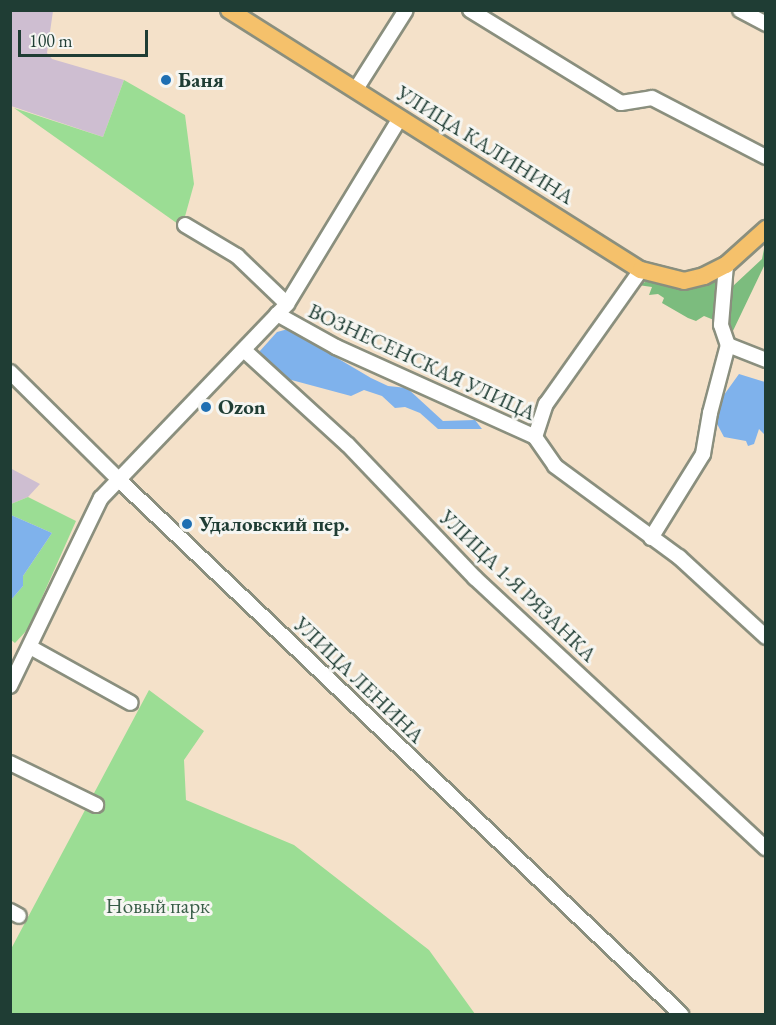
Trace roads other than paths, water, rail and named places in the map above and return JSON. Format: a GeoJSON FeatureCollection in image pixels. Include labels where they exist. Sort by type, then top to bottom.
{"type":"FeatureCollection","features":[{"type":"Feature","properties":{"kind":"main road","name":"УЛИЦА КАЛИНИНА"},"geometry":{"type":"LineString","coordinates":[[229,10],[641,270],[684,281],[726,265],[765,229]]}},
{"type":"Feature","properties":{"kind":"street"},"geometry":{"type":"LineString","coordinates":[[356,89],[406,10]]}},
{"type":"Feature","properties":{"kind":"street"},"geometry":{"type":"LineString","coordinates":[[470,10],[621,103],[652,98],[765,157]]}},
{"type":"Feature","properties":{"kind":"street"},"geometry":{"type":"LineString","coordinates":[[740,10],[765,24]]}},
{"type":"Feature","properties":{"kind":"street"},"geometry":{"type":"LineString","coordinates":[[10,686],[101,498],[245,351],[282,309],[400,118]]}},
{"type":"Feature","properties":{"kind":"street"},"geometry":{"type":"LineString","coordinates":[[185,225],[237,256],[282,309]]}},
{"type":"Feature","properties":{"kind":"street"},"geometry":{"type":"LineString","coordinates":[[651,538],[703,454],[728,345],[721,325],[726,265]]}},
{"type":"Feature","properties":{"kind":"street"},"geometry":{"type":"LineString","coordinates":[[535,437],[546,404],[641,270]]}},
{"type":"Feature","properties":{"kind":"street","name":"ВОЗНЕСЕНСКАЯ УЛИЦА"},"geometry":{"type":"LineString","coordinates":[[282,309],[336,347],[535,437],[555,466],[718,591],[765,637]]}},
{"type":"Feature","properties":{"kind":"street"},"geometry":{"type":"LineString","coordinates":[[728,345],[765,360]]}},
{"type":"Feature","properties":{"kind":"street","name":"УЛИЦА 1-Я РЯЗАНКА"},"geometry":{"type":"LineString","coordinates":[[245,351],[348,445],[475,578],[765,849]]}},
{"type":"Feature","properties":{"kind":"street","name":"УЛИЦА ЛЕНИНА"},"geometry":{"type":"LineString","coordinates":[[10,372],[118,479],[681,1014]]}},
{"type":"Feature","properties":{"kind":"street"},"geometry":{"type":"LineString","coordinates":[[30,647],[131,703]]}},
{"type":"Feature","properties":{"kind":"street"},"geometry":{"type":"LineString","coordinates":[[10,763],[96,805]]}},
{"type":"Feature","properties":{"kind":"water"},"geometry":{"type":"Polygon","coordinates":[[[288,329],[371,378],[388,386],[407,388],[443,421],[475,420],[482,429],[438,429],[420,413],[405,407],[395,408],[382,396],[364,390],[351,396],[284,378],[263,363],[259,352],[277,332],[288,329]]]}},
{"type":"Feature","properties":{"kind":"water"},"geometry":{"type":"Polygon","coordinates":[[[739,374],[765,382],[765,435],[759,429],[754,444],[748,446],[746,441],[724,437],[716,422],[721,399],[739,374]]]}},
{"type":"Feature","properties":{"kind":"water"},"geometry":{"type":"Polygon","coordinates":[[[11,515],[52,533],[23,576],[23,586],[11,600],[11,515]]]}},
{"type":"Feature","properties":{"kind":"place","name":"Баня"},"geometry":{"type":"Point","coordinates":[166,80]}},
{"type":"Feature","properties":{"kind":"place","name":"Ozon"},"geometry":{"type":"Point","coordinates":[206,407]}},
{"type":"Feature","properties":{"kind":"place","name":"Удаловский пер."},"geometry":{"type":"Point","coordinates":[187,524]}},
{"type":"Feature","properties":{"kind":"park label","name":"Новый парк"},"geometry":{"type":"Point","coordinates":[158,906]}}]}
